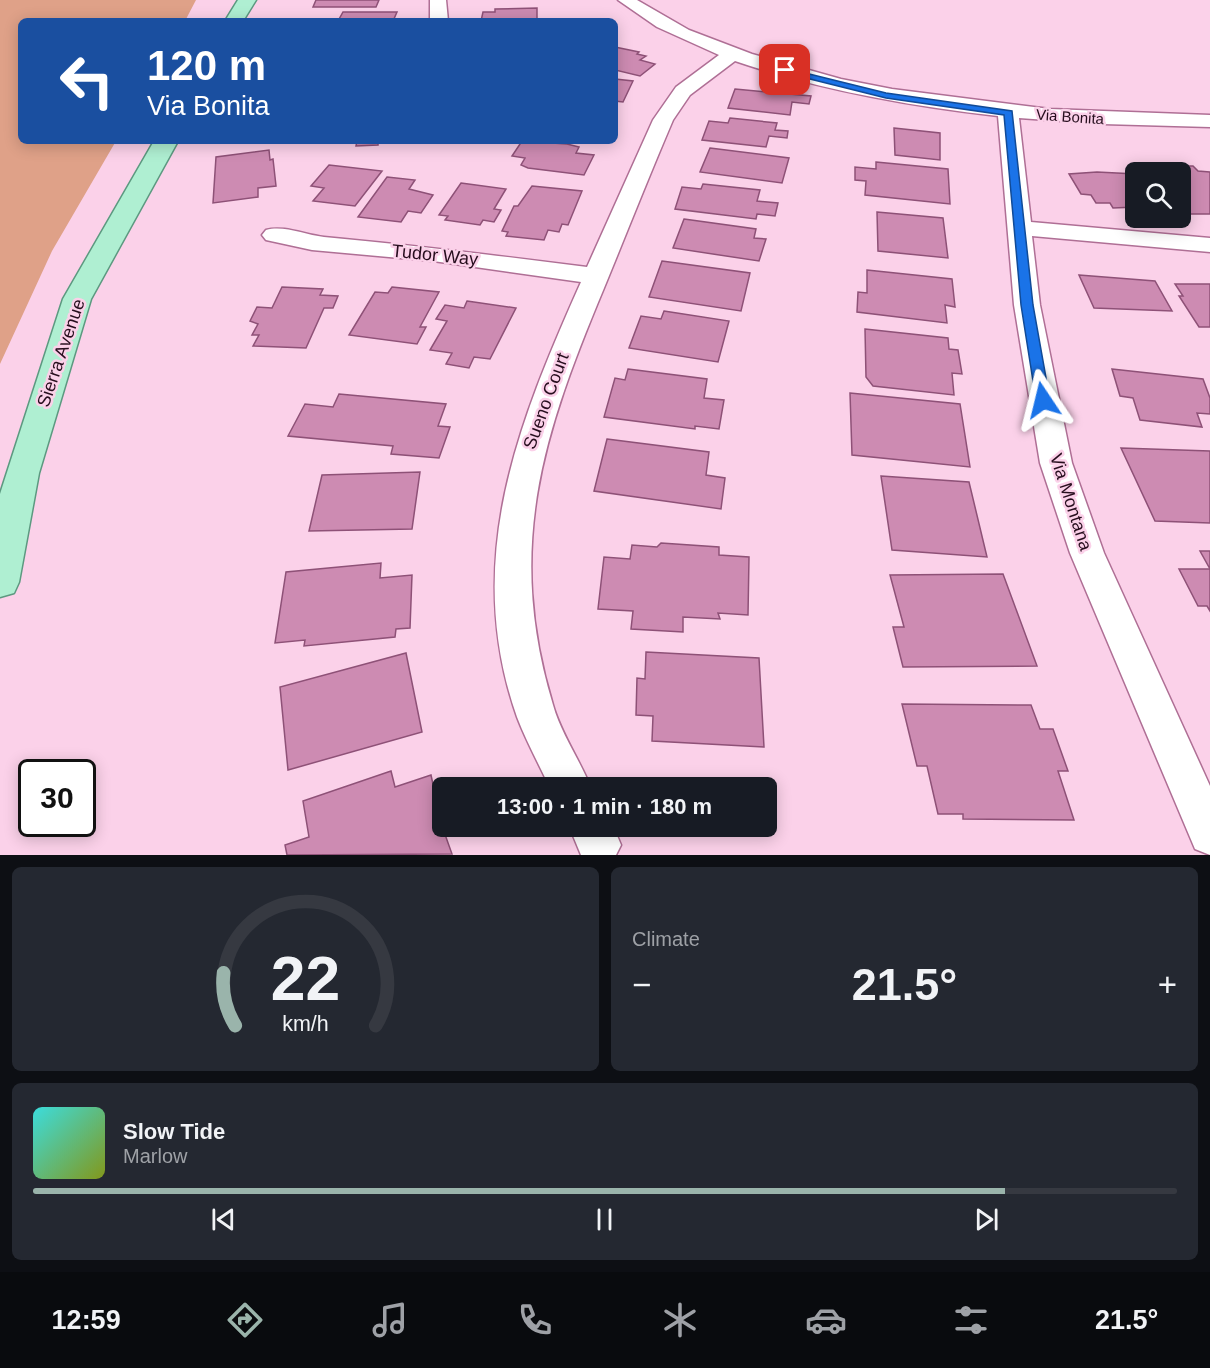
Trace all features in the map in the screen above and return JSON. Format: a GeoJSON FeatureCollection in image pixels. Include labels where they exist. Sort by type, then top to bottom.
{"type":"FeatureCollection","features":[{"type":"Feature","properties":{"kind":"main road"},"geometry":{"type":"LineString","coordinates":[[236,18],[247,0]]}},
{"type":"Feature","properties":{"kind":"main road","name":"Sierra Avenue"},"geometry":{"type":"LineString","coordinates":[[0,582],[21,473],[77,299],[164,144]]}},
{"type":"Feature","properties":{"kind":"street"},"geometry":{"type":"LineString","coordinates":[[438,0],[439,18]]}},
{"type":"Feature","properties":{"kind":"street","name":"Via Bonita"},"geometry":{"type":"LineString","coordinates":[[626,0],[657,20],[732,54],[857,89],[1008,112],[1098,119],[1210,121]]}},
{"type":"Feature","properties":{"kind":"street","name":"Sueno Court"},"geometry":{"type":"LineString","coordinates":[[566,777],[533,707],[520,652],[513,601],[512,542],[520,482],[536,422],[557,366],[673,103],[697,78],[732,54]]}},
{"type":"Feature","properties":{"kind":"street","name":"Via Montana"},"geometry":{"type":"LineString","coordinates":[[1008,112],[1018,228],[1039,379],[1066,497],[1096,572],[1210,834]]}},
{"type":"Feature","properties":{"kind":"street"},"geometry":{"type":"LineString","coordinates":[[1018,228],[1210,245]]}},
{"type":"Feature","properties":{"kind":"street","name":"Tudor Way"},"geometry":{"type":"LineString","coordinates":[[274,235],[312,243],[434,254],[596,276]]}},
{"type":"Feature","properties":{"kind":"shaded area"},"geometry":{"type":"Polygon","coordinates":[[[0,0],[196,0],[187,18],[18,18],[18,144],[114,144],[52,251],[0,364],[0,0]]]}},
{"type":"Feature","properties":{"kind":"building"},"geometry":{"type":"Polygon","coordinates":[[[316,0],[379,0],[376,7],[313,7],[316,0]]]}},
{"type":"Feature","properties":{"kind":"building"},"geometry":{"type":"Polygon","coordinates":[[[537,8],[537,18],[482,18],[483,12],[495,12],[495,9],[537,8]]]}},
{"type":"Feature","properties":{"kind":"building"},"geometry":{"type":"Polygon","coordinates":[[[343,12],[397,12],[394,18],[340,18],[343,12]]]}},
{"type":"Feature","properties":{"kind":"building"},"geometry":{"type":"Polygon","coordinates":[[[618,48],[639,52],[637,54],[646,56],[640,60],[655,64],[640,76],[618,71],[618,48]]]}},
{"type":"Feature","properties":{"kind":"building"},"geometry":{"type":"Polygon","coordinates":[[[618,79],[633,81],[623,102],[618,101],[618,79]]]}},
{"type":"Feature","properties":{"kind":"building"},"geometry":{"type":"Polygon","coordinates":[[[735,89],[811,96],[809,104],[792,102],[790,115],[728,108],[735,89]]]}},
{"type":"Feature","properties":{"kind":"building"},"geometry":{"type":"Polygon","coordinates":[[[730,118],[777,123],[775,130],[788,131],[787,138],[769,136],[766,147],[702,140],[709,121],[728,123],[730,118]]]}},
{"type":"Feature","properties":{"kind":"building"},"geometry":{"type":"Polygon","coordinates":[[[894,128],[940,133],[940,160],[895,155],[894,128]]]}},
{"type":"Feature","properties":{"kind":"building"},"geometry":{"type":"Polygon","coordinates":[[[356,144],[378,144],[378,145],[356,146],[356,144]]]}},
{"type":"Feature","properties":{"kind":"building"},"geometry":{"type":"Polygon","coordinates":[[[520,144],[567,144],[579,147],[576,153],[594,155],[584,175],[528,168],[521,165],[525,158],[512,156],[520,144]]]}},
{"type":"Feature","properties":{"kind":"building"},"geometry":{"type":"Polygon","coordinates":[[[710,148],[789,158],[782,183],[700,172],[710,148]]]}},
{"type":"Feature","properties":{"kind":"building"},"geometry":{"type":"Polygon","coordinates":[[[269,150],[270,160],[273,159],[276,186],[258,188],[258,197],[213,203],[216,157],[269,150]]]}},
{"type":"Feature","properties":{"kind":"building"},"geometry":{"type":"Polygon","coordinates":[[[876,162],[948,169],[950,204],[865,195],[866,181],[855,180],[855,167],[876,169],[876,162]]]}},
{"type":"Feature","properties":{"kind":"building"},"geometry":{"type":"Polygon","coordinates":[[[329,165],[382,171],[355,206],[313,201],[324,188],[311,186],[329,165]]]}},
{"type":"Feature","properties":{"kind":"building"},"geometry":{"type":"Polygon","coordinates":[[[1191,166],[1198,171],[1210,172],[1210,214],[1191,214],[1191,166]]]}},
{"type":"Feature","properties":{"kind":"building"},"geometry":{"type":"Polygon","coordinates":[[[1125,173],[1125,207],[1113,208],[1110,203],[1096,203],[1091,195],[1081,194],[1069,174],[1125,173]]]}},
{"type":"Feature","properties":{"kind":"building"},"geometry":{"type":"Polygon","coordinates":[[[387,177],[415,180],[409,189],[433,195],[421,213],[408,211],[401,222],[358,217],[387,177]]]}},
{"type":"Feature","properties":{"kind":"building"},"geometry":{"type":"Polygon","coordinates":[[[461,183],[506,189],[494,209],[501,210],[494,222],[483,220],[480,225],[445,220],[448,216],[439,215],[461,183]]]}},
{"type":"Feature","properties":{"kind":"building"},"geometry":{"type":"Polygon","coordinates":[[[703,184],[760,190],[757,201],[778,203],[775,216],[757,214],[756,219],[675,209],[682,187],[701,189],[703,184]]]}},
{"type":"Feature","properties":{"kind":"building"},"geometry":{"type":"Polygon","coordinates":[[[532,186],[582,191],[568,225],[562,224],[559,232],[548,230],[544,240],[506,236],[508,232],[502,231],[514,206],[518,206],[532,186]]]}},
{"type":"Feature","properties":{"kind":"building"},"geometry":{"type":"Polygon","coordinates":[[[877,212],[943,218],[948,258],[878,251],[877,212]]]}},
{"type":"Feature","properties":{"kind":"building"},"geometry":{"type":"Polygon","coordinates":[[[684,219],[756,229],[754,238],[766,239],[759,261],[673,248],[684,219]]]}},
{"type":"Feature","properties":{"kind":"building"},"geometry":{"type":"Polygon","coordinates":[[[662,261],[750,273],[741,311],[649,297],[662,261]]]}},
{"type":"Feature","properties":{"kind":"building"},"geometry":{"type":"Polygon","coordinates":[[[867,270],[952,279],[955,307],[945,305],[947,323],[857,312],[858,292],[867,293],[867,270]]]}},
{"type":"Feature","properties":{"kind":"building"},"geometry":{"type":"Polygon","coordinates":[[[1079,275],[1155,281],[1172,311],[1094,308],[1079,275]]]}},
{"type":"Feature","properties":{"kind":"building"},"geometry":{"type":"Polygon","coordinates":[[[1175,284],[1210,284],[1210,327],[1199,327],[1179,296],[1183,296],[1175,284]]]}},
{"type":"Feature","properties":{"kind":"building"},"geometry":{"type":"Polygon","coordinates":[[[282,287],[323,289],[320,295],[338,296],[333,308],[324,308],[306,348],[253,346],[259,335],[252,335],[258,324],[250,321],[257,307],[272,308],[282,287]]]}},
{"type":"Feature","properties":{"kind":"building"},"geometry":{"type":"Polygon","coordinates":[[[392,287],[439,292],[420,327],[426,327],[417,344],[349,335],[375,292],[388,293],[392,287]]]}},
{"type":"Feature","properties":{"kind":"building"},"geometry":{"type":"Polygon","coordinates":[[[467,301],[516,308],[490,359],[474,357],[469,368],[446,364],[452,353],[430,350],[447,321],[436,319],[445,305],[464,308],[467,301]]]}},
{"type":"Feature","properties":{"kind":"building"},"geometry":{"type":"Polygon","coordinates":[[[664,311],[729,321],[718,362],[629,348],[641,316],[661,319],[664,311]]]}},
{"type":"Feature","properties":{"kind":"building"},"geometry":{"type":"Polygon","coordinates":[[[865,329],[948,338],[949,349],[958,350],[962,374],[952,373],[954,395],[873,386],[866,377],[865,329]]]}},
{"type":"Feature","properties":{"kind":"building"},"geometry":{"type":"Polygon","coordinates":[[[628,369],[707,379],[704,398],[724,400],[719,429],[695,426],[695,429],[604,417],[615,378],[625,380],[628,369]]]}},
{"type":"Feature","properties":{"kind":"building"},"geometry":{"type":"Polygon","coordinates":[[[1112,369],[1203,379],[1210,398],[1210,414],[1197,413],[1202,427],[1140,420],[1133,398],[1120,396],[1112,369]]]}},
{"type":"Feature","properties":{"kind":"building"},"geometry":{"type":"Polygon","coordinates":[[[850,393],[960,404],[970,467],[852,455],[850,393]]]}},
{"type":"Feature","properties":{"kind":"building"},"geometry":{"type":"Polygon","coordinates":[[[339,394],[446,404],[438,426],[450,427],[439,458],[391,454],[393,446],[288,436],[305,404],[333,407],[339,394]]]}},
{"type":"Feature","properties":{"kind":"building"},"geometry":{"type":"Polygon","coordinates":[[[607,439],[709,452],[706,475],[725,478],[721,509],[594,491],[607,439]]]}},
{"type":"Feature","properties":{"kind":"building"},"geometry":{"type":"Polygon","coordinates":[[[1121,448],[1210,451],[1210,523],[1155,521],[1121,448]]]}},
{"type":"Feature","properties":{"kind":"building"},"geometry":{"type":"Polygon","coordinates":[[[420,472],[412,529],[309,531],[322,475],[420,472]]]}},
{"type":"Feature","properties":{"kind":"building"},"geometry":{"type":"Polygon","coordinates":[[[881,476],[969,482],[987,557],[892,550],[881,476]]]}},
{"type":"Feature","properties":{"kind":"building"},"geometry":{"type":"Polygon","coordinates":[[[661,543],[719,547],[719,555],[749,557],[748,615],[718,613],[720,619],[683,617],[683,632],[631,629],[633,611],[598,609],[604,557],[630,559],[632,545],[657,547],[661,543]]]}},
{"type":"Feature","properties":{"kind":"building"},"geometry":{"type":"Polygon","coordinates":[[[1200,551],[1210,551],[1210,569],[1200,551]]]}},
{"type":"Feature","properties":{"kind":"building"},"geometry":{"type":"Polygon","coordinates":[[[381,563],[380,578],[412,575],[410,628],[396,629],[395,637],[304,646],[305,640],[275,643],[286,572],[381,563]]]}},
{"type":"Feature","properties":{"kind":"building"},"geometry":{"type":"Polygon","coordinates":[[[1179,569],[1210,569],[1210,611],[1207,606],[1198,606],[1179,569]]]}},
{"type":"Feature","properties":{"kind":"building"},"geometry":{"type":"Polygon","coordinates":[[[1003,574],[1037,666],[903,667],[893,627],[904,627],[890,575],[1003,574]]]}},
{"type":"Feature","properties":{"kind":"building"},"geometry":{"type":"Polygon","coordinates":[[[646,652],[759,658],[764,747],[652,741],[653,716],[636,715],[637,678],[645,679],[646,652]]]}},
{"type":"Feature","properties":{"kind":"building"},"geometry":{"type":"Polygon","coordinates":[[[406,653],[422,732],[288,770],[280,687],[406,653]]]}},
{"type":"Feature","properties":{"kind":"building"},"geometry":{"type":"Polygon","coordinates":[[[902,704],[1031,705],[1040,729],[1053,729],[1068,771],[1058,771],[1074,820],[963,819],[963,814],[938,814],[927,766],[917,766],[902,704]]]}},
{"type":"Feature","properties":{"kind":"building"},"geometry":{"type":"Polygon","coordinates":[[[391,771],[395,787],[431,775],[432,837],[446,837],[452,854],[287,855],[285,845],[309,837],[303,801],[391,771]]]}},
{"type":"Feature","properties":{"kind":"route"},"geometry":{"type":"LineString","coordinates":[[785,70],[886,95],[1008,112],[1013,183],[1027,305],[1043,400]]}}]}
